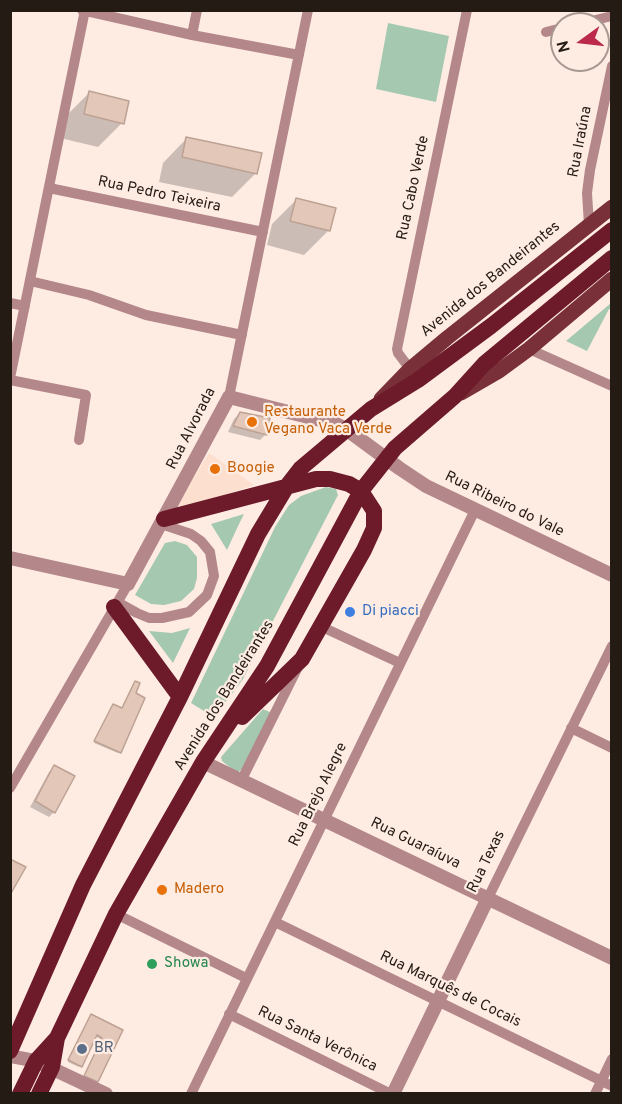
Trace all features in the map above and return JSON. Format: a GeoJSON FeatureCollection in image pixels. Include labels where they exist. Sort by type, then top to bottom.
{"type":"FeatureCollection","features":[{"type":"Feature","properties":{"kind":"highway","name":"Avenida dos Bandeirantes"},"geometry":{"type":"LineString","coordinates":[[10,1054],[83,885],[180,697],[258,534],[287,486],[301,468],[371,409],[418,380],[491,326],[612,230]]}},
{"type":"Feature","properties":{"kind":"highway","name":"Avenida dos Bandeirantes"},"geometry":{"type":"LineString","coordinates":[[20,1094],[44,1064],[116,914],[203,762],[267,666],[361,491],[386,458],[455,396],[484,364],[612,258]]}},
{"type":"Feature","properties":{"kind":"highway"},"geometry":{"type":"LineString","coordinates":[[163,522],[316,479],[330,479],[349,484],[361,491],[374,511],[374,528],[364,550],[302,659],[218,740]]}},
{"type":"Feature","properties":{"kind":"highway"},"geometry":{"type":"LineString","coordinates":[[116,605],[180,697]]}},
{"type":"Feature","properties":{"kind":"highway","name":"Avenida dos Bandeirantes"},"geometry":{"type":"LineString","coordinates":[[39,1094],[44,1064]]}},
{"type":"Feature","properties":{"kind":"main road","name":"Avenida dos Bandeirantes"},"geometry":{"type":"LineString","coordinates":[[371,409],[410,369],[612,207]]}},
{"type":"Feature","properties":{"kind":"main road","name":"Avenida dos Bandeirantes"},"geometry":{"type":"LineString","coordinates":[[455,396],[537,349],[612,279]]}},
{"type":"Feature","properties":{"kind":"street"},"geometry":{"type":"LineString","coordinates":[[192,35],[197,10]]}},
{"type":"Feature","properties":{"kind":"street","name":"Rua Alvorada"},"geometry":{"type":"LineString","coordinates":[[10,788],[163,522],[229,397],[308,10]]}},
{"type":"Feature","properties":{"kind":"street","name":"Rua Cabo Verde"},"geometry":{"type":"LineString","coordinates":[[410,369],[397,349],[467,10]]}},
{"type":"Feature","properties":{"kind":"street"},"geometry":{"type":"LineString","coordinates":[[79,440],[86,395],[10,379],[84,11],[192,35],[299,55]]}},
{"type":"Feature","properties":{"kind":"street"},"geometry":{"type":"LineString","coordinates":[[546,32],[550,31]]}},
{"type":"Feature","properties":{"kind":"street","name":"Rua Iraúna"},"geometry":{"type":"LineString","coordinates":[[589,225],[587,193],[590,170],[612,66]]}},
{"type":"Feature","properties":{"kind":"street","name":"Rua Pedro Teixeira"},"geometry":{"type":"LineString","coordinates":[[49,188],[263,232]]}},
{"type":"Feature","properties":{"kind":"street"},"geometry":{"type":"LineString","coordinates":[[30,281],[89,295],[146,315],[242,335]]}},
{"type":"Feature","properties":{"kind":"street"},"geometry":{"type":"LineString","coordinates":[[10,303],[25,306]]}},
{"type":"Feature","properties":{"kind":"street"},"geometry":{"type":"LineString","coordinates":[[537,349],[612,386]]}},
{"type":"Feature","properties":{"kind":"street"},"geometry":{"type":"LineString","coordinates":[[229,397],[328,421],[346,429],[386,458]]}},
{"type":"Feature","properties":{"kind":"street","name":"Rua Ribeiro do Vale"},"geometry":{"type":"LineString","coordinates":[[386,458],[426,486],[612,575]]}},
{"type":"Feature","properties":{"kind":"street","name":"Rua Brejo Alegre"},"geometry":{"type":"LineString","coordinates":[[191,1094],[475,510]]}},
{"type":"Feature","properties":{"kind":"street"},"geometry":{"type":"LineString","coordinates":[[116,605],[143,615],[162,618],[189,612],[207,595],[214,576],[210,552],[191,534],[163,522]]}},
{"type":"Feature","properties":{"kind":"street"},"geometry":{"type":"LineString","coordinates":[[10,558],[128,584]]}},
{"type":"Feature","properties":{"kind":"street"},"geometry":{"type":"LineString","coordinates":[[320,626],[400,663]]}},
{"type":"Feature","properties":{"kind":"street","name":"Rua Texas"},"geometry":{"type":"LineString","coordinates":[[392,1094],[612,646]]}},
{"type":"Feature","properties":{"kind":"street"},"geometry":{"type":"LineString","coordinates":[[242,779],[302,659]]}},
{"type":"Feature","properties":{"kind":"street"},"geometry":{"type":"LineString","coordinates":[[572,728],[612,748]]}},
{"type":"Feature","properties":{"kind":"street","name":"Rua Guaraíuva"},"geometry":{"type":"LineString","coordinates":[[203,762],[612,958]]}},
{"type":"Feature","properties":{"kind":"street"},"geometry":{"type":"LineString","coordinates":[[116,914],[246,978]]}},
{"type":"Feature","properties":{"kind":"street","name":"Rua Marquês de Cocais"},"geometry":{"type":"LineString","coordinates":[[274,922],[612,1086]]}},
{"type":"Feature","properties":{"kind":"street","name":"Rua Santa Verônica"},"geometry":{"type":"LineString","coordinates":[[229,1014],[392,1094]]}},
{"type":"Feature","properties":{"kind":"street"},"geometry":{"type":"LineString","coordinates":[[10,1054],[44,1064],[106,1094]]}},
{"type":"Feature","properties":{"kind":"street"},"geometry":{"type":"LineString","coordinates":[[595,1094],[612,1059]]}},
{"type":"Feature","properties":{"kind":"shaded area","name":"Boogie"},"geometry":{"type":"Polygon","coordinates":[[[209,453],[254,485],[173,512],[209,453]]]}},
{"type":"Feature","properties":{"kind":"green space"},"geometry":{"type":"Polygon","coordinates":[[[388,23],[449,36],[436,102],[376,89],[388,23]]]}},
{"type":"Feature","properties":{"kind":"green space"},"geometry":{"type":"Polygon","coordinates":[[[611,303],[611,310],[609,309],[587,351],[566,341],[611,303]]]}},
{"type":"Feature","properties":{"kind":"green space"},"geometry":{"type":"Polygon","coordinates":[[[326,487],[336,489],[338,495],[243,679],[212,716],[191,703],[275,527],[289,505],[301,496],[326,487]]]}},
{"type":"Feature","properties":{"kind":"green space"},"geometry":{"type":"Polygon","coordinates":[[[244,514],[239,524],[227,550],[211,524],[244,514]]]}},
{"type":"Feature","properties":{"kind":"green space"},"geometry":{"type":"Polygon","coordinates":[[[175,541],[187,545],[197,557],[197,578],[194,589],[181,601],[164,605],[151,604],[135,595],[165,543],[175,541]]]}},
{"type":"Feature","properties":{"kind":"green space"},"geometry":{"type":"Polygon","coordinates":[[[190,628],[173,663],[149,631],[172,633],[190,628]]]}},
{"type":"Feature","properties":{"kind":"green space"},"geometry":{"type":"Polygon","coordinates":[[[263,709],[272,713],[242,769],[238,772],[222,761],[221,757],[263,709]]]}},
{"type":"Feature","properties":{"kind":"building"},"geometry":{"type":"Polygon","coordinates":[[[89,91],[129,101],[124,124],[84,114],[89,91]]]}},
{"type":"Feature","properties":{"kind":"building"},"geometry":{"type":"Polygon","coordinates":[[[186,137],[262,153],[257,174],[182,157],[186,137]]]}},
{"type":"Feature","properties":{"kind":"building"},"geometry":{"type":"Polygon","coordinates":[[[296,198],[336,208],[330,231],[290,221],[296,198]]]}},
{"type":"Feature","properties":{"kind":"building","name":"Restaurante Vegano Vaca Verde"},"geometry":{"type":"Polygon","coordinates":[[[240,412],[270,418],[267,435],[233,426],[240,412]]]}},
{"type":"Feature","properties":{"kind":"building"},"geometry":{"type":"Polygon","coordinates":[[[135,681],[140,683],[136,693],[145,698],[121,753],[94,741],[113,704],[122,708],[135,681]]]}},
{"type":"Feature","properties":{"kind":"building"},"geometry":{"type":"Polygon","coordinates":[[[54,765],[75,776],[55,813],[35,801],[54,765]]]}},
{"type":"Feature","properties":{"kind":"building"},"geometry":{"type":"Polygon","coordinates":[[[10,859],[26,867],[10,895],[10,859]]]}},
{"type":"Feature","properties":{"kind":"building","name":"BR"},"geometry":{"type":"Polygon","coordinates":[[[91,1014],[123,1030],[98,1082],[84,1076],[102,1038],[97,1035],[82,1067],[68,1060],[91,1014]]]}},
{"type":"Feature","properties":{"kind":"place","name":"Restaurante Vegano Vaca Verde"},"geometry":{"type":"Point","coordinates":[252,422]}},
{"type":"Feature","properties":{"kind":"place","name":"Boogie"},"geometry":{"type":"Point","coordinates":[215,469]}},
{"type":"Feature","properties":{"kind":"place","name":"Di piacci"},"geometry":{"type":"Point","coordinates":[350,612]}},
{"type":"Feature","properties":{"kind":"place","name":"Madero"},"geometry":{"type":"Point","coordinates":[162,890]}},
{"type":"Feature","properties":{"kind":"place","name":"Showa"},"geometry":{"type":"Point","coordinates":[152,964]}},
{"type":"Feature","properties":{"kind":"place","name":"BR"},"geometry":{"type":"Point","coordinates":[82,1049]}}]}
